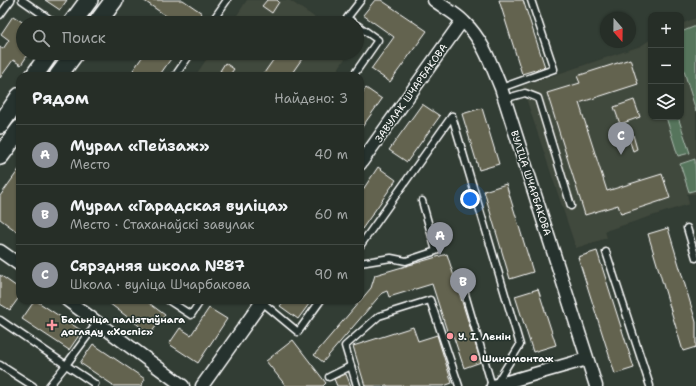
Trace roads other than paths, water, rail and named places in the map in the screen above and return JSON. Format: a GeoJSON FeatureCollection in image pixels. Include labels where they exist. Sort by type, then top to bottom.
{"type":"FeatureCollection","features":[{"type":"Feature","properties":{"kind":"main road"},"geometry":{"type":"LineString","coordinates":[[77,16],[89,0]]}},
{"type":"Feature","properties":{"kind":"main road"},"geometry":{"type":"LineString","coordinates":[[102,16],[114,0]]}},
{"type":"Feature","properties":{"kind":"main road"},"geometry":{"type":"LineString","coordinates":[[37,72],[45,60]]}},
{"type":"Feature","properties":{"kind":"main road"},"geometry":{"type":"LineString","coordinates":[[61,72],[69,60]]}},
{"type":"Feature","properties":{"kind":"main road"},"geometry":{"type":"LineString","coordinates":[[3,116],[16,101]]}},
{"type":"Feature","properties":{"kind":"main road"},"geometry":{"type":"LineString","coordinates":[[0,156],[16,134]]}},
{"type":"Feature","properties":{"kind":"street","name":"ВУЛІЦА ШЧАРБАКОВА"},"geometry":{"type":"LineString","coordinates":[[434,0],[462,21],[474,33],[487,53],[503,94],[596,386]]}},
{"type":"Feature","properties":{"kind":"street","name":"ЗАВУЛАК ШЧАРБАКОВА"},"geometry":{"type":"LineString","coordinates":[[364,158],[462,21]]}},
{"type":"Feature","properties":{"kind":"street"},"geometry":{"type":"LineString","coordinates":[[0,251],[16,262]]}},
{"type":"Feature","properties":{"kind":"street"},"geometry":{"type":"LineString","coordinates":[[72,304],[183,386]]}},
{"type":"Feature","properties":{"kind":"street"},"geometry":{"type":"LineString","coordinates":[[202,386],[261,304]]}},
{"type":"Feature","properties":{"kind":"street"},"geometry":{"type":"LineString","coordinates":[[494,386],[587,359]]}},
{"type":"Feature","properties":{"kind":"lane"},"geometry":{"type":"LineString","coordinates":[[0,15],[11,0]]}},
{"type":"Feature","properties":{"kind":"lane"},"geometry":{"type":"LineString","coordinates":[[22,0],[45,16]]}},
{"type":"Feature","properties":{"kind":"lane"},"geometry":{"type":"LineString","coordinates":[[216,16],[227,0]]}},
{"type":"Feature","properties":{"kind":"lane"},"geometry":{"type":"LineString","coordinates":[[349,16],[361,0]]}},
{"type":"Feature","properties":{"kind":"lane"},"geometry":{"type":"LineString","coordinates":[[503,94],[554,69],[531,0]]}},
{"type":"Feature","properties":{"kind":"lane"},"geometry":{"type":"LineString","coordinates":[[356,72],[378,40],[364,30]]}},
{"type":"Feature","properties":{"kind":"lane"},"geometry":{"type":"LineString","coordinates":[[178,72],[186,60]]}},
{"type":"Feature","properties":{"kind":"lane"},"geometry":{"type":"LineString","coordinates":[[503,94],[525,93],[538,98],[571,206]]}},
{"type":"Feature","properties":{"kind":"lane"},"geometry":{"type":"LineString","coordinates":[[364,240],[452,116],[520,345],[494,386]]}},
{"type":"Feature","properties":{"kind":"lane"},"geometry":{"type":"LineString","coordinates":[[364,262],[391,258],[406,261],[436,252],[422,201]]}},
{"type":"Feature","properties":{"kind":"lane"},"geometry":{"type":"LineString","coordinates":[[687,228],[696,258]]}},
{"type":"Feature","properties":{"kind":"lane"},"geometry":{"type":"LineString","coordinates":[[606,252],[649,385],[642,386]]}},
{"type":"Feature","properties":{"kind":"lane"},"geometry":{"type":"LineString","coordinates":[[460,277],[494,386]]}},
{"type":"Feature","properties":{"kind":"lane"},"geometry":{"type":"LineString","coordinates":[[357,386],[345,346],[379,316],[430,300],[459,386]]}},
{"type":"Feature","properties":{"kind":"lane"},"geometry":{"type":"LineString","coordinates":[[174,304],[191,315],[198,304]]}},
{"type":"Feature","properties":{"kind":"lane"},"geometry":{"type":"LineString","coordinates":[[266,304],[298,332],[318,304]]}},
{"type":"Feature","properties":{"kind":"lane"},"geometry":{"type":"LineString","coordinates":[[0,320],[95,384],[94,386]]}},
{"type":"Feature","properties":{"kind":"lane"},"geometry":{"type":"LineString","coordinates":[[49,386],[97,322]]}},
{"type":"Feature","properties":{"kind":"lane"},"geometry":{"type":"LineString","coordinates":[[0,365],[33,386]]}},
{"type":"Feature","properties":{"kind":"lane"},"geometry":{"type":"LineString","coordinates":[[329,377],[351,366]]}},
{"type":"Feature","properties":{"kind":"place","name":"Сярэдняя школа №87"},"geometry":{"type":"Point","coordinates":[621,155]}},
{"type":"Feature","properties":{"kind":"place","name":"Мурал «Пейзаж»"},"geometry":{"type":"Point","coordinates":[440,255]}},
{"type":"Feature","properties":{"kind":"place","name":"Мурал «Гарадская вуліца»"},"geometry":{"type":"Point","coordinates":[463,301]}},
{"type":"Feature","properties":{"kind":"place","name":"Бальніца паліятыўнага догляду «Хоспіс»"},"geometry":{"type":"Point","coordinates":[52,325]}},
{"type":"Feature","properties":{"kind":"place","name":"У. І. Ленін"},"geometry":{"type":"Point","coordinates":[450,336]}},
{"type":"Feature","properties":{"kind":"place","name":"Шиномонтаж"},"geometry":{"type":"Point","coordinates":[474,358]}}]}
